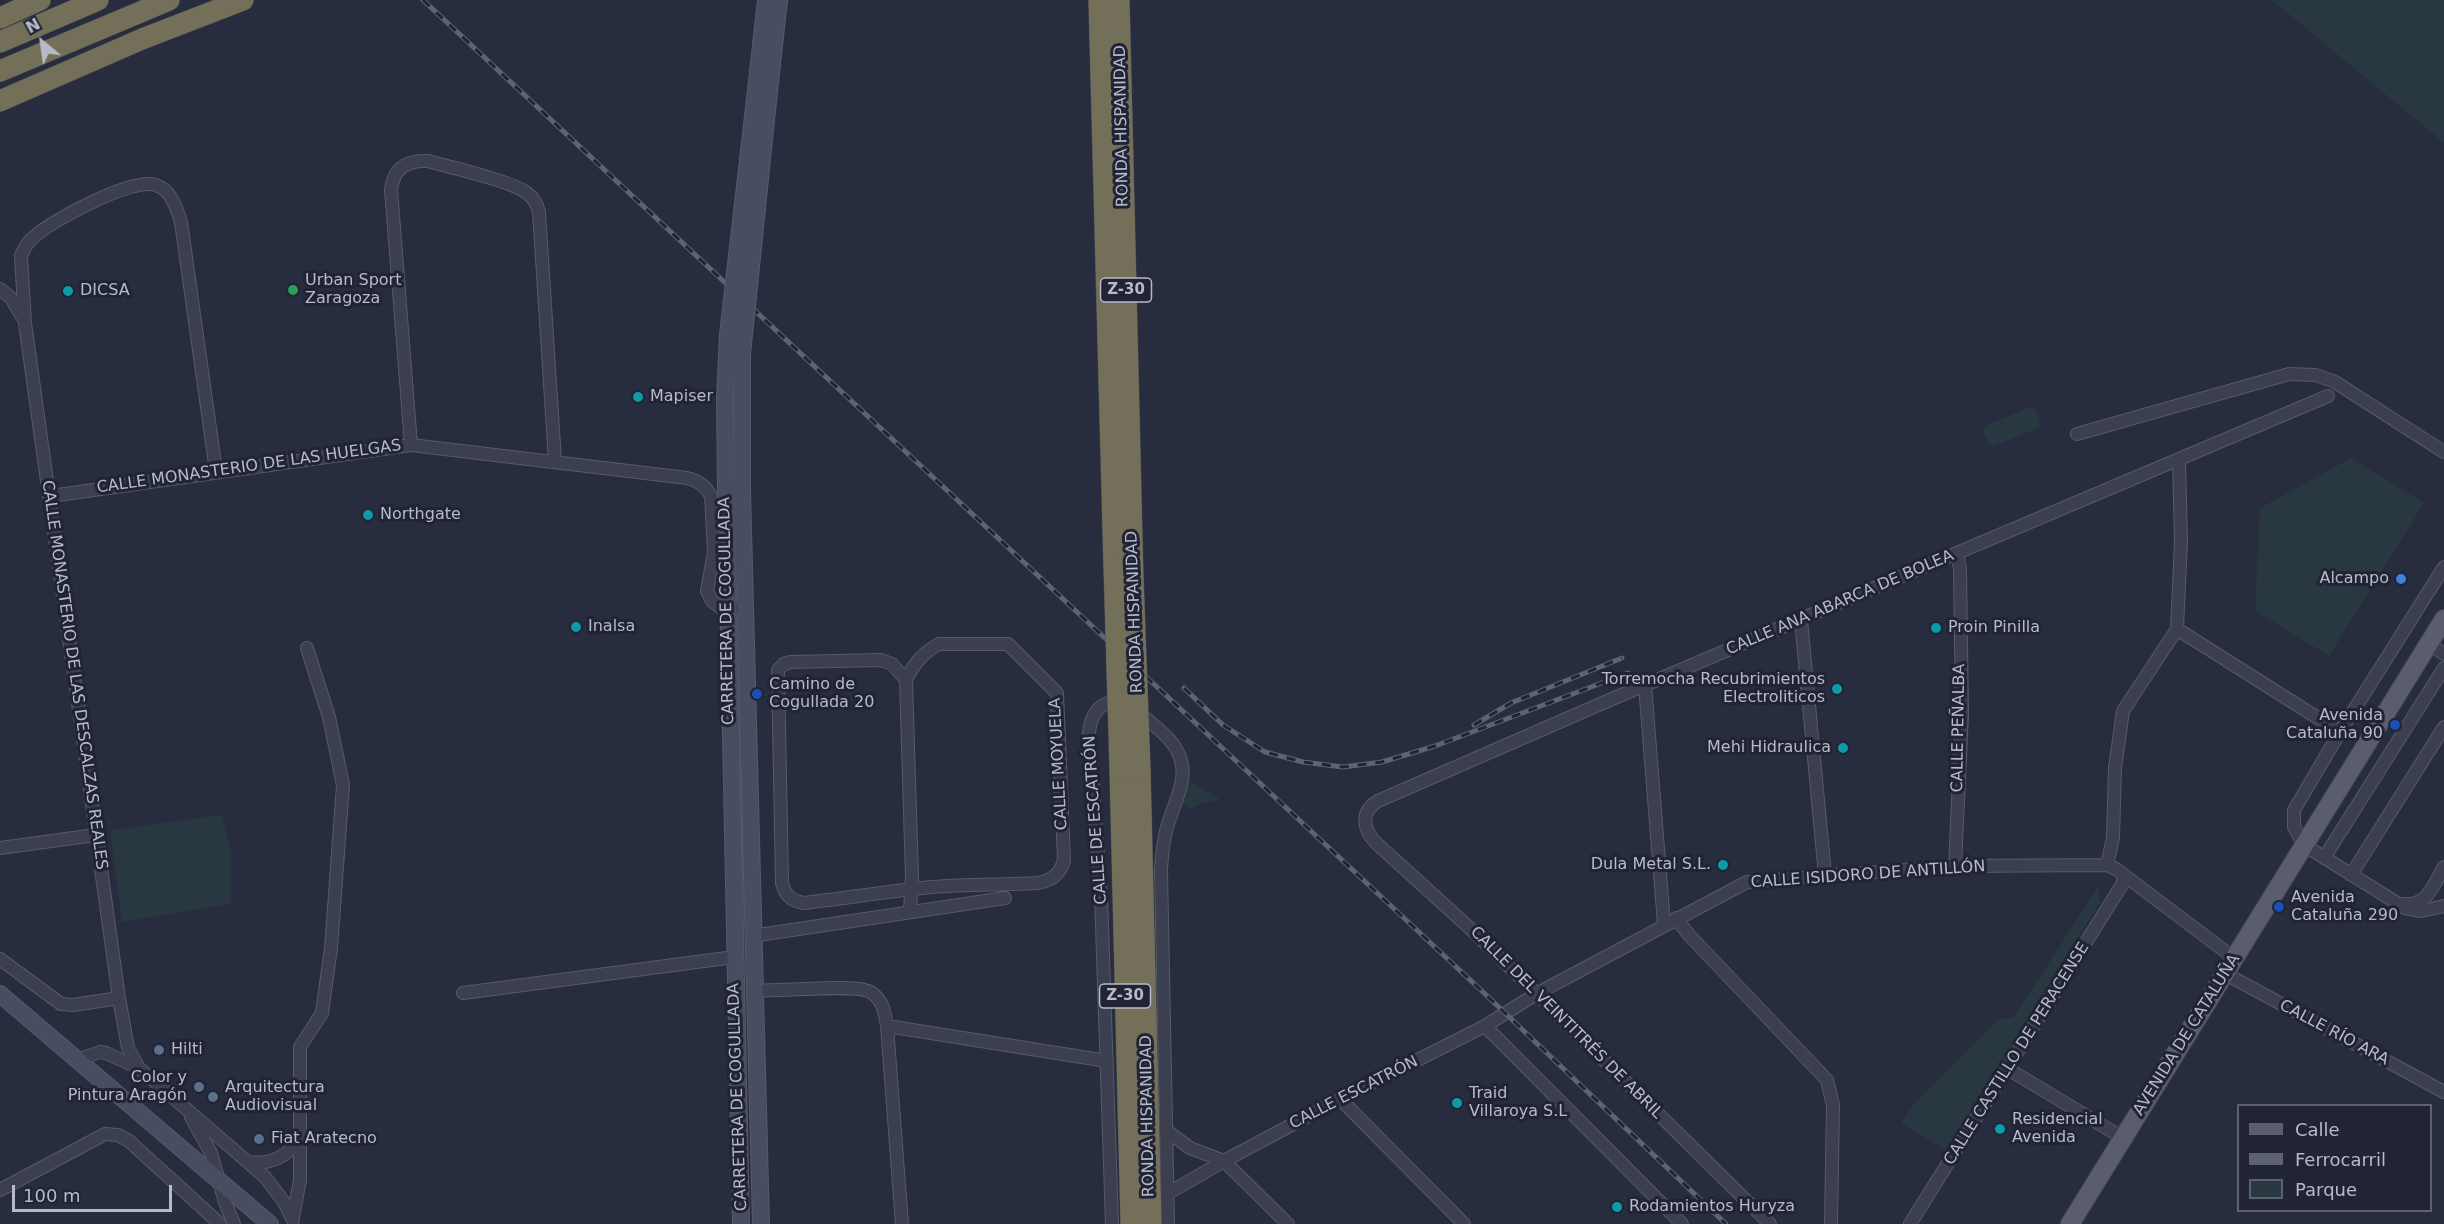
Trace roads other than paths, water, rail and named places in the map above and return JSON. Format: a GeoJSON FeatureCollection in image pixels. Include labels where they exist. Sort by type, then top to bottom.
{"type":"FeatureCollection","features":[{"type":"Feature","properties":{"kind":"highway"},"geometry":{"type":"LineString","coordinates":[[0,18],[40,0]]}},
{"type":"Feature","properties":{"kind":"highway"},"geometry":{"type":"LineString","coordinates":[[0,42],[98,0]]}},
{"type":"Feature","properties":{"kind":"highway"},"geometry":{"type":"LineString","coordinates":[[0,71],[169,0]]}},
{"type":"Feature","properties":{"kind":"highway"},"geometry":{"type":"LineString","coordinates":[[0,101],[142,39],[243,0]]}},
{"type":"Feature","properties":{"kind":"highway","name":"RONDA HISPANIDAD"},"geometry":{"type":"LineString","coordinates":[[1099,0],[1114,567],[1130,769],[1151,1224]]}},
{"type":"Feature","properties":{"kind":"highway","name":"RONDA HISPANIDAD"},"geometry":{"type":"LineString","coordinates":[[1119,0],[1133,579],[1130,769],[1131,1224]]}},
{"type":"Feature","properties":{"kind":"main road","name":"AVENIDA DE CATALUÑA"},"geometry":{"type":"LineString","coordinates":[[2070,1224],[2304,845],[2436,649],[2444,619]]}},
{"type":"Feature","properties":{"kind":"street","name":"CARRETERA DE COGULLADA"},"geometry":{"type":"LineString","coordinates":[[762,100],[766,0]]}},
{"type":"Feature","properties":{"kind":"street","name":"CARRETERA DE COGULLADA"},"geometry":{"type":"LineString","coordinates":[[760,1224],[745,603],[725,398],[728,333],[779,0]]}},
{"type":"Feature","properties":{"kind":"street"},"geometry":{"type":"LineString","coordinates":[[411,445],[391,189],[393,177],[398,169],[416,160],[428,161],[512,186],[527,192],[536,202],[539,212],[555,461]]}},
{"type":"Feature","properties":{"kind":"street","name":"CALLE MONASTERIO DE LAS DESCALZAS REALES"},"geometry":{"type":"LineString","coordinates":[[139,1068],[128,1048],[123,1027],[94,835],[51,496],[25,322],[21,255],[32,237],[97,199],[144,184],[154,184],[170,196],[181,222],[216,471]]}},
{"type":"Feature","properties":{"kind":"street"},"geometry":{"type":"LineString","coordinates":[[0,289],[11,298],[25,322]]}},
{"type":"Feature","properties":{"kind":"street"},"geometry":{"type":"LineString","coordinates":[[2077,434],[2289,374],[2316,375],[2335,382],[2444,452]]}},
{"type":"Feature","properties":{"kind":"street","name":"CALLE ANA ABARCA DE BOLEA"},"geometry":{"type":"LineString","coordinates":[[1364,822],[1368,809],[1378,801],[1645,685],[2328,396]]}},
{"type":"Feature","properties":{"kind":"street","name":"CALLE MONASTERIO DE LAS HUELGAS"},"geometry":{"type":"LineString","coordinates":[[51,496],[411,445],[687,478],[699,481],[707,488],[712,504],[714,552],[707,591],[712,601],[726,609]]}},
{"type":"Feature","properties":{"kind":"street"},"geometry":{"type":"LineString","coordinates":[[2179,460],[2181,541],[2177,629],[2123,711],[2115,768],[2113,838],[2107,865],[2234,958]]}},
{"type":"Feature","properties":{"kind":"street","name":"CARRETERA DE COGULLADA"},"geometry":{"type":"LineString","coordinates":[[734,490],[726,609],[741,1224]]}},
{"type":"Feature","properties":{"kind":"street","name":"CALLE PEÑALBA"},"geometry":{"type":"LineString","coordinates":[[1955,866],[1962,714],[1960,568],[1957,554]]}},
{"type":"Feature","properties":{"kind":"street"},"geometry":{"type":"LineString","coordinates":[[2437,888],[2444,905],[2432,910],[2413,911],[2398,903],[2304,845],[2294,827],[2294,810],[2340,732],[2444,567]]}},
{"type":"Feature","properties":{"kind":"street"},"geometry":{"type":"LineString","coordinates":[[726,609],[745,603]]}},
{"type":"Feature","properties":{"kind":"street"},"geometry":{"type":"LineString","coordinates":[[1801,620],[1825,876]]}},
{"type":"Feature","properties":{"kind":"street"},"geometry":{"type":"LineString","coordinates":[[2177,629],[2340,732]]}},
{"type":"Feature","properties":{"kind":"street","name":"CALLE MOYUELA"},"geometry":{"type":"LineString","coordinates":[[1000,643],[1014,648],[1054,688],[1059,701],[1064,860],[1056,875],[1049,881],[1038,884],[942,887],[797,902],[783,889],[777,675],[780,666],[790,662],[881,660],[892,664],[906,680],[915,663],[939,644],[1000,643]]}},
{"type":"Feature","properties":{"kind":"street"},"geometry":{"type":"LineString","coordinates":[[293,1220],[300,1180],[300,1047],[322,1013],[331,948],[343,785],[329,717],[307,648]]}},
{"type":"Feature","properties":{"kind":"street"},"geometry":{"type":"LineString","coordinates":[[2324,858],[2444,668]]}},
{"type":"Feature","properties":{"kind":"street"},"geometry":{"type":"LineString","coordinates":[[906,680],[912,890],[910,912]]}},
{"type":"Feature","properties":{"kind":"street"},"geometry":{"type":"LineString","coordinates":[[1645,685],[1664,924]]}},
{"type":"Feature","properties":{"kind":"street","name":"CALLE DE ESCATRÓN"},"geometry":{"type":"LineString","coordinates":[[1112,1224],[1101,896],[1089,733],[1090,720],[1095,710],[1108,703],[1117,702],[1131,706],[1168,738],[1179,754],[1184,769],[1182,789],[1165,837],[1161,870],[1168,1224]]}},
{"type":"Feature","properties":{"kind":"street"},"geometry":{"type":"LineString","coordinates":[[2351,875],[2444,727]]}},
{"type":"Feature","properties":{"kind":"street","name":"CALLE DEL VEINTITRÉS DE ABRIL"},"geometry":{"type":"LineString","coordinates":[[1364,822],[1375,842],[1473,931],[1770,1224]]}},
{"type":"Feature","properties":{"kind":"street"},"geometry":{"type":"LineString","coordinates":[[0,848],[94,835]]}},
{"type":"Feature","properties":{"kind":"street","name":"CALLE ISIDORO DE ANTILLÓN"},"geometry":{"type":"LineString","coordinates":[[1485,1026],[1536,994],[1664,924],[1747,882],[1955,866],[2107,865]]}},
{"type":"Feature","properties":{"kind":"street"},"geometry":{"type":"LineString","coordinates":[[2398,903],[2418,902],[2437,888],[2444,867]]}},
{"type":"Feature","properties":{"kind":"street","name":"CALLE CASTILLO DE PERACENSE"},"geometry":{"type":"LineString","coordinates":[[1910,1224],[2125,879]]}},
{"type":"Feature","properties":{"kind":"street"},"geometry":{"type":"LineString","coordinates":[[753,936],[1005,898]]}},
{"type":"Feature","properties":{"kind":"street"},"geometry":{"type":"LineString","coordinates":[[1676,918],[1689,935],[1827,1080],[1833,1105],[1832,1224]]}},
{"type":"Feature","properties":{"kind":"street"},"geometry":{"type":"LineString","coordinates":[[463,993],[734,957]]}},
{"type":"Feature","properties":{"kind":"street"},"geometry":{"type":"LineString","coordinates":[[0,959],[61,1004],[73,1005],[119,999]]}},
{"type":"Feature","properties":{"kind":"street","name":"CALLE RÍO ARA"},"geometry":{"type":"LineString","coordinates":[[2224,974],[2444,1092]]}},
{"type":"Feature","properties":{"kind":"street"},"geometry":{"type":"LineString","coordinates":[[753,990],[773,992],[863,988],[879,1000],[887,1026],[902,1224]]}},
{"type":"Feature","properties":{"kind":"street"},"geometry":{"type":"LineString","coordinates":[[0,994],[270,1224]]}},
{"type":"Feature","properties":{"kind":"street"},"geometry":{"type":"LineString","coordinates":[[887,1026],[1107,1061]]}},
{"type":"Feature","properties":{"kind":"street"},"geometry":{"type":"LineString","coordinates":[[1485,1026],[1682,1224]]}},
{"type":"Feature","properties":{"kind":"street","name":"CALLE ESCATRÓN"},"geometry":{"type":"LineString","coordinates":[[1167,1194],[1340,1099],[1485,1026]]}},
{"type":"Feature","properties":{"kind":"street"},"geometry":{"type":"LineString","coordinates":[[77,1060],[100,1052],[116,1042],[123,1027]]}},
{"type":"Feature","properties":{"kind":"street"},"geometry":{"type":"LineString","coordinates":[[100,1052],[119,1057],[139,1068],[249,1162],[272,1185],[293,1220]]}},
{"type":"Feature","properties":{"kind":"street"},"geometry":{"type":"LineString","coordinates":[[2008,1069],[2123,1138]]}},
{"type":"Feature","properties":{"kind":"street"},"geometry":{"type":"LineString","coordinates":[[1340,1099],[1464,1224]]}},
{"type":"Feature","properties":{"kind":"street"},"geometry":{"type":"LineString","coordinates":[[186,1108],[211,1153],[234,1224]]}},
{"type":"Feature","properties":{"kind":"street"},"geometry":{"type":"LineString","coordinates":[[1167,1131],[1190,1148],[1224,1161],[1288,1224]]}},
{"type":"Feature","properties":{"kind":"street"},"geometry":{"type":"LineString","coordinates":[[0,1190],[105,1134],[118,1135],[129,1141],[220,1224]]}},
{"type":"Feature","properties":{"kind":"street"},"geometry":{"type":"LineString","coordinates":[[249,1162],[266,1162],[285,1155],[300,1137]]}},
{"type":"Feature","properties":{"kind":"railway"},"geometry":{"type":"LineString","coordinates":[[423,0],[1483,992],[1726,1224]]}},
{"type":"Feature","properties":{"kind":"railway"},"geometry":{"type":"LineString","coordinates":[[1474,725],[1511,703],[1622,658]]}},
{"type":"Feature","properties":{"kind":"railway"},"geometry":{"type":"LineString","coordinates":[[1184,688],[1223,725],[1265,752],[1303,762],[1343,767],[1382,762],[1435,746],[1628,673]]}},
{"type":"Feature","properties":{"kind":"place","name":"Urban Sport Zaragoza"},"geometry":{"type":"Point","coordinates":[293,290]}},
{"type":"Feature","properties":{"kind":"place","name":"DICSA"},"geometry":{"type":"Point","coordinates":[68,291]}},
{"type":"Feature","properties":{"kind":"place","name":"Mapiser"},"geometry":{"type":"Point","coordinates":[638,397]}},
{"type":"Feature","properties":{"kind":"place","name":"Northgate"},"geometry":{"type":"Point","coordinates":[368,515]}},
{"type":"Feature","properties":{"kind":"place","name":"Alcampo"},"geometry":{"type":"Point","coordinates":[2401,579]}},
{"type":"Feature","properties":{"kind":"place","name":"Inalsa"},"geometry":{"type":"Point","coordinates":[576,627]}},
{"type":"Feature","properties":{"kind":"place","name":"Proin Pinilla"},"geometry":{"type":"Point","coordinates":[1936,628]}},
{"type":"Feature","properties":{"kind":"place","name":"Torremocha Recubrimientos Electroliticos"},"geometry":{"type":"Point","coordinates":[1837,689]}},
{"type":"Feature","properties":{"kind":"place","name":"Camino de Cogullada 20"},"geometry":{"type":"Point","coordinates":[757,694]}},
{"type":"Feature","properties":{"kind":"place","name":"Avenida Cataluña 90"},"geometry":{"type":"Point","coordinates":[2395,725]}},
{"type":"Feature","properties":{"kind":"place","name":"Mehi Hidraulica"},"geometry":{"type":"Point","coordinates":[1843,748]}},
{"type":"Feature","properties":{"kind":"place","name":"Dula Metal S.L."},"geometry":{"type":"Point","coordinates":[1723,865]}},
{"type":"Feature","properties":{"kind":"place","name":"Avenida Cataluña 290"},"geometry":{"type":"Point","coordinates":[2279,907]}},
{"type":"Feature","properties":{"kind":"place","name":"Hilti"},"geometry":{"type":"Point","coordinates":[159,1050]}},
{"type":"Feature","properties":{"kind":"place","name":"Color y Pintura Aragón"},"geometry":{"type":"Point","coordinates":[199,1087]}},
{"type":"Feature","properties":{"kind":"place","name":"Arquitectura Audiovisual"},"geometry":{"type":"Point","coordinates":[213,1097]}},
{"type":"Feature","properties":{"kind":"place","name":"Traid Villaroya S.L"},"geometry":{"type":"Point","coordinates":[1457,1103]}},
{"type":"Feature","properties":{"kind":"place","name":"Residencial Avenida"},"geometry":{"type":"Point","coordinates":[2000,1129]}},
{"type":"Feature","properties":{"kind":"place","name":"Fiat Aratecno"},"geometry":{"type":"Point","coordinates":[259,1139]}},
{"type":"Feature","properties":{"kind":"place","name":"Rodamientos Huryza"},"geometry":{"type":"Point","coordinates":[1617,1207]}}]}
